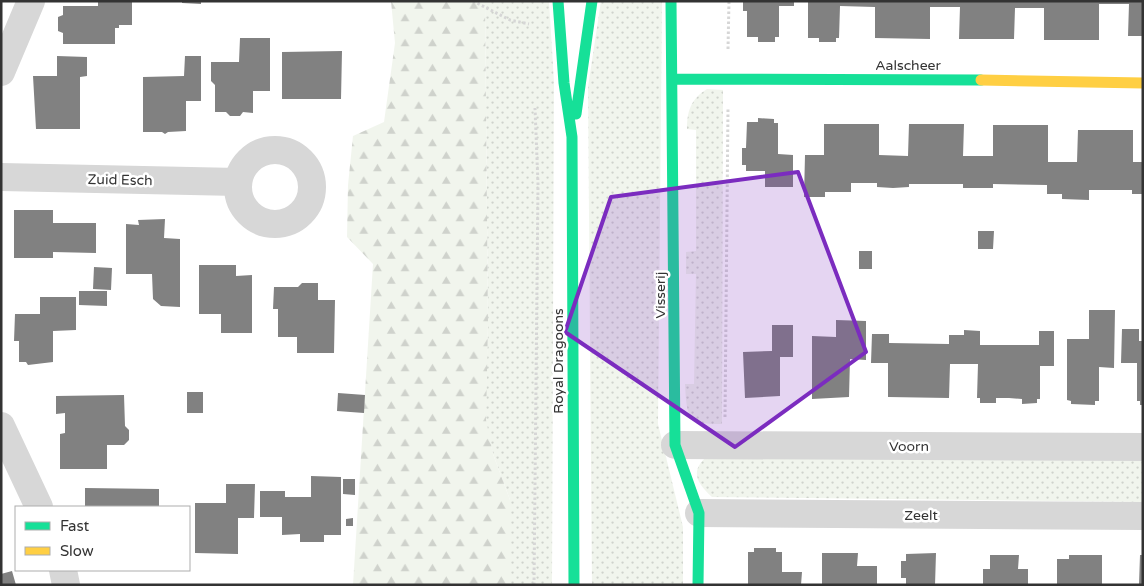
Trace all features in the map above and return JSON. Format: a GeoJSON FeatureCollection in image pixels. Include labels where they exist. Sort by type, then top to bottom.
{"type":"FeatureCollection","features":[{"type":"Feature","properties":{"kind":"street"},"geometry":{"type":"LineString","coordinates":[[1,72],[32,1]]}},
{"type":"Feature","properties":{"kind":"street","name":"Royal Dragoons"},"geometry":{"type":"LineString","coordinates":[[558,1],[564,83],[572,137],[574,585]]}},
{"type":"Feature","properties":{"kind":"street","name":"Royal Dragoons"},"geometry":{"type":"LineString","coordinates":[[572,137],[582,84],[592,1]]}},
{"type":"Feature","properties":{"kind":"street","name":"Visserij"},"geometry":{"type":"LineString","coordinates":[[671,1],[675,445],[699,513],[698,585]]}},
{"type":"Feature","properties":{"kind":"street","name":"Aalscheer"},"geometry":{"type":"LineString","coordinates":[[672,79],[1023,80],[1143,83]]}},
{"type":"Feature","properties":{"kind":"street","name":"Zuid Esch"},"geometry":{"type":"LineString","coordinates":[[1,177],[238,182]]}},
{"type":"Feature","properties":{"kind":"street"},"geometry":{"type":"LineString","coordinates":[[1,426],[38,506]]}},
{"type":"Feature","properties":{"kind":"street","name":"Voorn"},"geometry":{"type":"LineString","coordinates":[[675,445],[1143,447]]}},
{"type":"Feature","properties":{"kind":"street","name":"Zeelt"},"geometry":{"type":"LineString","coordinates":[[699,513],[1143,516]]}},
{"type":"Feature","properties":{"kind":"street"},"geometry":{"type":"LineString","coordinates":[[63,571],[66,585]]}},
{"type":"Feature","properties":{"kind":"path"},"geometry":{"type":"LineString","coordinates":[[473,1],[510,20],[532,24]]}},
{"type":"Feature","properties":{"kind":"path"},"geometry":{"type":"LineString","coordinates":[[724,446],[729,1]]}},
{"type":"Feature","properties":{"kind":"path"},"geometry":{"type":"LineString","coordinates":[[534,585],[538,184],[535,104]]}},
{"type":"Feature","properties":{"kind":"highlighted area"},"geometry":{"type":"Polygon","coordinates":[[[798,172],[866,352],[735,447],[565,332],[611,197],[798,172]]]}},
{"type":"Feature","properties":{"kind":"green space"},"geometry":{"type":"Polygon","coordinates":[[[391,1],[485,1],[488,323],[486,420],[493,454],[510,500],[510,585],[353,585],[373,264],[347,237],[348,185],[353,136],[384,122],[395,43],[391,1]]]}},
{"type":"Feature","properties":{"kind":"green space"},"geometry":{"type":"Polygon","coordinates":[[[485,1],[549,1],[554,82],[552,585],[510,585],[510,500],[493,454],[485,420],[488,323],[485,1]]]}},
{"type":"Feature","properties":{"kind":"green space"},"geometry":{"type":"Polygon","coordinates":[[[601,1],[662,1],[658,424],[683,527],[683,585],[592,585],[588,87],[601,1]]]}},
{"type":"Feature","properties":{"kind":"green space"},"geometry":{"type":"Polygon","coordinates":[[[707,89],[723,90],[722,424],[701,423],[691,416],[688,411],[685,384],[694,384],[696,274],[686,274],[686,252],[696,251],[696,130],[687,129],[687,123],[691,106],[697,97],[707,89]]]}},
{"type":"Feature","properties":{"kind":"green space"},"geometry":{"type":"Polygon","coordinates":[[[714,451],[1143,455],[1143,502],[712,497],[705,491],[698,479],[697,473],[701,462],[714,451]]]}},
{"type":"Feature","properties":{"kind":"building"},"geometry":{"type":"Polygon","coordinates":[[[98,1],[132,1],[132,25],[119,25],[119,28],[115,28],[115,44],[63,44],[63,33],[58,31],[58,17],[63,15],[63,6],[98,6],[98,1]]]}},
{"type":"Feature","properties":{"kind":"building"},"geometry":{"type":"Polygon","coordinates":[[[182,1],[201,1],[201,4],[182,3],[182,1]]]}},
{"type":"Feature","properties":{"kind":"building"},"geometry":{"type":"Polygon","coordinates":[[[743,1],[794,1],[794,6],[779,6],[779,37],[775,37],[775,42],[758,42],[758,37],[747,37],[747,11],[743,11],[743,1]]]}},
{"type":"Feature","properties":{"kind":"building"},"geometry":{"type":"Polygon","coordinates":[[[808,1],[1143,1],[1143,36],[1128,36],[1129,4],[1099,4],[1099,40],[1044,40],[1044,8],[1015,8],[1014,39],[959,39],[960,7],[930,7],[930,39],[875,38],[875,7],[840,6],[839,38],[836,38],[836,42],[819,42],[819,38],[808,38],[808,1]]]}},
{"type":"Feature","properties":{"kind":"building"},"geometry":{"type":"Polygon","coordinates":[[[240,38],[270,38],[270,91],[253,91],[253,113],[243,112],[240,116],[230,116],[226,112],[215,112],[215,85],[211,81],[211,62],[239,62],[240,38]]]}},
{"type":"Feature","properties":{"kind":"building"},"geometry":{"type":"Polygon","coordinates":[[[342,51],[341,99],[282,99],[282,52],[342,51]]]}},
{"type":"Feature","properties":{"kind":"building"},"geometry":{"type":"Polygon","coordinates":[[[57,56],[87,57],[87,76],[80,77],[80,129],[36,129],[33,76],[57,76],[57,56]]]}},
{"type":"Feature","properties":{"kind":"building"},"geometry":{"type":"Polygon","coordinates":[[[185,56],[201,56],[201,101],[186,101],[186,131],[168,132],[165,134],[162,132],[143,132],[143,77],[184,76],[185,56]]]}},
{"type":"Feature","properties":{"kind":"building"},"geometry":{"type":"Polygon","coordinates":[[[758,118],[774,119],[774,123],[778,123],[778,154],[793,155],[793,187],[765,187],[765,171],[746,171],[746,165],[742,165],[742,148],[746,148],[747,122],[758,122],[758,118]]]}},
{"type":"Feature","properties":{"kind":"building"},"geometry":{"type":"Polygon","coordinates":[[[824,124],[879,124],[879,155],[908,156],[909,124],[964,124],[963,156],[993,156],[993,125],[1048,125],[1048,162],[1077,162],[1078,130],[1133,130],[1133,162],[1143,162],[1143,194],[1132,194],[1132,190],[1089,190],[1089,200],[1062,199],[1062,194],[1047,194],[1047,185],[993,184],[993,188],[963,188],[963,184],[909,184],[909,187],[893,188],[877,187],[877,183],[851,183],[851,192],[825,192],[825,197],[804,197],[805,155],[824,155],[824,124]]]}},
{"type":"Feature","properties":{"kind":"building"},"geometry":{"type":"Polygon","coordinates":[[[14,210],[53,210],[53,223],[96,223],[96,253],[53,252],[53,258],[14,258],[14,210]]]}},
{"type":"Feature","properties":{"kind":"building"},"geometry":{"type":"Polygon","coordinates":[[[165,219],[164,238],[180,239],[180,307],[161,306],[153,299],[152,274],[126,274],[126,224],[139,225],[138,220],[165,219]]]}},
{"type":"Feature","properties":{"kind":"building"},"geometry":{"type":"Polygon","coordinates":[[[978,231],[994,231],[993,249],[978,249],[978,231]]]}},
{"type":"Feature","properties":{"kind":"building"},"geometry":{"type":"Polygon","coordinates":[[[859,251],[872,251],[872,269],[859,269],[859,251]]]}},
{"type":"Feature","properties":{"kind":"building"},"geometry":{"type":"Polygon","coordinates":[[[199,265],[236,265],[236,276],[252,275],[252,333],[221,333],[221,314],[199,314],[199,265]]]}},
{"type":"Feature","properties":{"kind":"building"},"geometry":{"type":"Polygon","coordinates":[[[94,267],[112,268],[111,290],[93,289],[94,267]]]}},
{"type":"Feature","properties":{"kind":"building"},"geometry":{"type":"Polygon","coordinates":[[[302,283],[318,283],[318,300],[335,300],[334,353],[297,353],[297,337],[278,337],[278,309],[273,309],[274,287],[298,287],[302,283]]]}},
{"type":"Feature","properties":{"kind":"building"},"geometry":{"type":"Polygon","coordinates":[[[79,291],[107,291],[107,306],[79,305],[79,291]]]}},
{"type":"Feature","properties":{"kind":"building"},"geometry":{"type":"Polygon","coordinates":[[[40,297],[76,297],[76,330],[53,331],[53,362],[28,365],[26,362],[19,362],[19,341],[14,341],[15,314],[40,314],[40,297]]]}},
{"type":"Feature","properties":{"kind":"building"},"geometry":{"type":"Polygon","coordinates":[[[1089,310],[1115,310],[1114,368],[1099,367],[1099,401],[1095,401],[1095,405],[1071,404],[1071,401],[1067,400],[1067,339],[1089,339],[1089,310]]]}},
{"type":"Feature","properties":{"kind":"building"},"geometry":{"type":"Polygon","coordinates":[[[836,320],[866,321],[866,360],[850,359],[849,397],[812,399],[812,336],[836,337],[836,320]]]}},
{"type":"Feature","properties":{"kind":"building"},"geometry":{"type":"Polygon","coordinates":[[[772,325],[793,325],[793,357],[780,357],[780,396],[745,398],[743,352],[772,351],[772,325]]]}},
{"type":"Feature","properties":{"kind":"building"},"geometry":{"type":"Polygon","coordinates":[[[1122,329],[1139,329],[1139,341],[1143,341],[1143,405],[1140,405],[1140,401],[1137,401],[1137,363],[1121,363],[1122,329]]]}},
{"type":"Feature","properties":{"kind":"building"},"geometry":{"type":"Polygon","coordinates":[[[964,330],[980,331],[980,345],[1039,345],[1039,331],[1054,331],[1054,366],[1040,366],[1040,399],[1037,399],[1037,403],[1022,404],[1022,399],[996,398],[996,403],[980,403],[980,398],[977,398],[978,364],[950,364],[949,398],[888,397],[888,363],[871,363],[872,334],[889,334],[889,343],[949,344],[949,335],[964,335],[964,330]]]}},
{"type":"Feature","properties":{"kind":"building"},"geometry":{"type":"Polygon","coordinates":[[[187,392],[203,392],[203,413],[187,413],[187,392]]]}},
{"type":"Feature","properties":{"kind":"building"},"geometry":{"type":"Polygon","coordinates":[[[338,393],[365,395],[364,413],[337,411],[338,393]]]}},
{"type":"Feature","properties":{"kind":"building"},"geometry":{"type":"Polygon","coordinates":[[[124,395],[125,426],[129,430],[129,440],[124,445],[107,445],[107,469],[60,469],[60,434],[65,433],[65,413],[56,414],[56,396],[124,395]]]}},
{"type":"Feature","properties":{"kind":"building"},"geometry":{"type":"Polygon","coordinates":[[[311,476],[341,477],[341,535],[324,535],[324,542],[300,542],[300,534],[282,535],[282,517],[260,517],[260,491],[285,491],[285,497],[311,497],[311,476]]]}},
{"type":"Feature","properties":{"kind":"building"},"geometry":{"type":"Polygon","coordinates":[[[343,479],[355,479],[355,495],[343,494],[343,479]]]}},
{"type":"Feature","properties":{"kind":"building"},"geometry":{"type":"Polygon","coordinates":[[[226,484],[255,484],[254,518],[238,518],[238,554],[195,553],[195,503],[226,503],[226,484]]]}},
{"type":"Feature","properties":{"kind":"building"},"geometry":{"type":"Polygon","coordinates":[[[85,488],[159,489],[159,506],[85,506],[85,488]]]}},
{"type":"Feature","properties":{"kind":"building"},"geometry":{"type":"Polygon","coordinates":[[[353,518],[353,526],[346,526],[346,519],[353,518]]]}},
{"type":"Feature","properties":{"kind":"building"},"geometry":{"type":"Polygon","coordinates":[[[754,548],[776,548],[776,552],[782,552],[782,572],[802,572],[801,585],[748,585],[748,552],[754,552],[754,548]]]}},
{"type":"Feature","properties":{"kind":"building"},"geometry":{"type":"Polygon","coordinates":[[[822,553],[858,553],[857,566],[877,566],[877,585],[822,585],[822,553]]]}},
{"type":"Feature","properties":{"kind":"building"},"geometry":{"type":"Polygon","coordinates":[[[936,553],[935,585],[906,585],[906,578],[901,578],[901,561],[906,561],[906,554],[936,553]]]}},
{"type":"Feature","properties":{"kind":"building"},"geometry":{"type":"Polygon","coordinates":[[[990,555],[1019,555],[1018,569],[1028,569],[1028,585],[983,585],[983,569],[990,569],[990,555]]]}},
{"type":"Feature","properties":{"kind":"building"},"geometry":{"type":"Polygon","coordinates":[[[1069,555],[1102,555],[1102,585],[1057,585],[1057,559],[1069,559],[1069,555]]]}},
{"type":"Feature","properties":{"kind":"building"},"geometry":{"type":"Polygon","coordinates":[[[1140,555],[1143,555],[1143,585],[1139,585],[1140,555]]]}},
{"type":"Feature","properties":{"kind":"building"},"geometry":{"type":"Polygon","coordinates":[[[12,571],[16,585],[1,585],[1,574],[12,571]]]}},
{"type":"Feature","properties":{"kind":"traffic: fast"},"geometry":{"type":"LineString","coordinates":[[558,1],[564,83],[572,137],[574,585]]}},
{"type":"Feature","properties":{"kind":"traffic: fast"},"geometry":{"type":"LineString","coordinates":[[576,114],[592,1]]}},
{"type":"Feature","properties":{"kind":"traffic: fast"},"geometry":{"type":"LineString","coordinates":[[671,1],[675,445],[699,513],[698,585]]}},
{"type":"Feature","properties":{"kind":"traffic: fast"},"geometry":{"type":"LineString","coordinates":[[672,79],[981,80]]}},
{"type":"Feature","properties":{"kind":"traffic: slow"},"geometry":{"type":"LineString","coordinates":[[981,80],[1143,83]]}}]}
